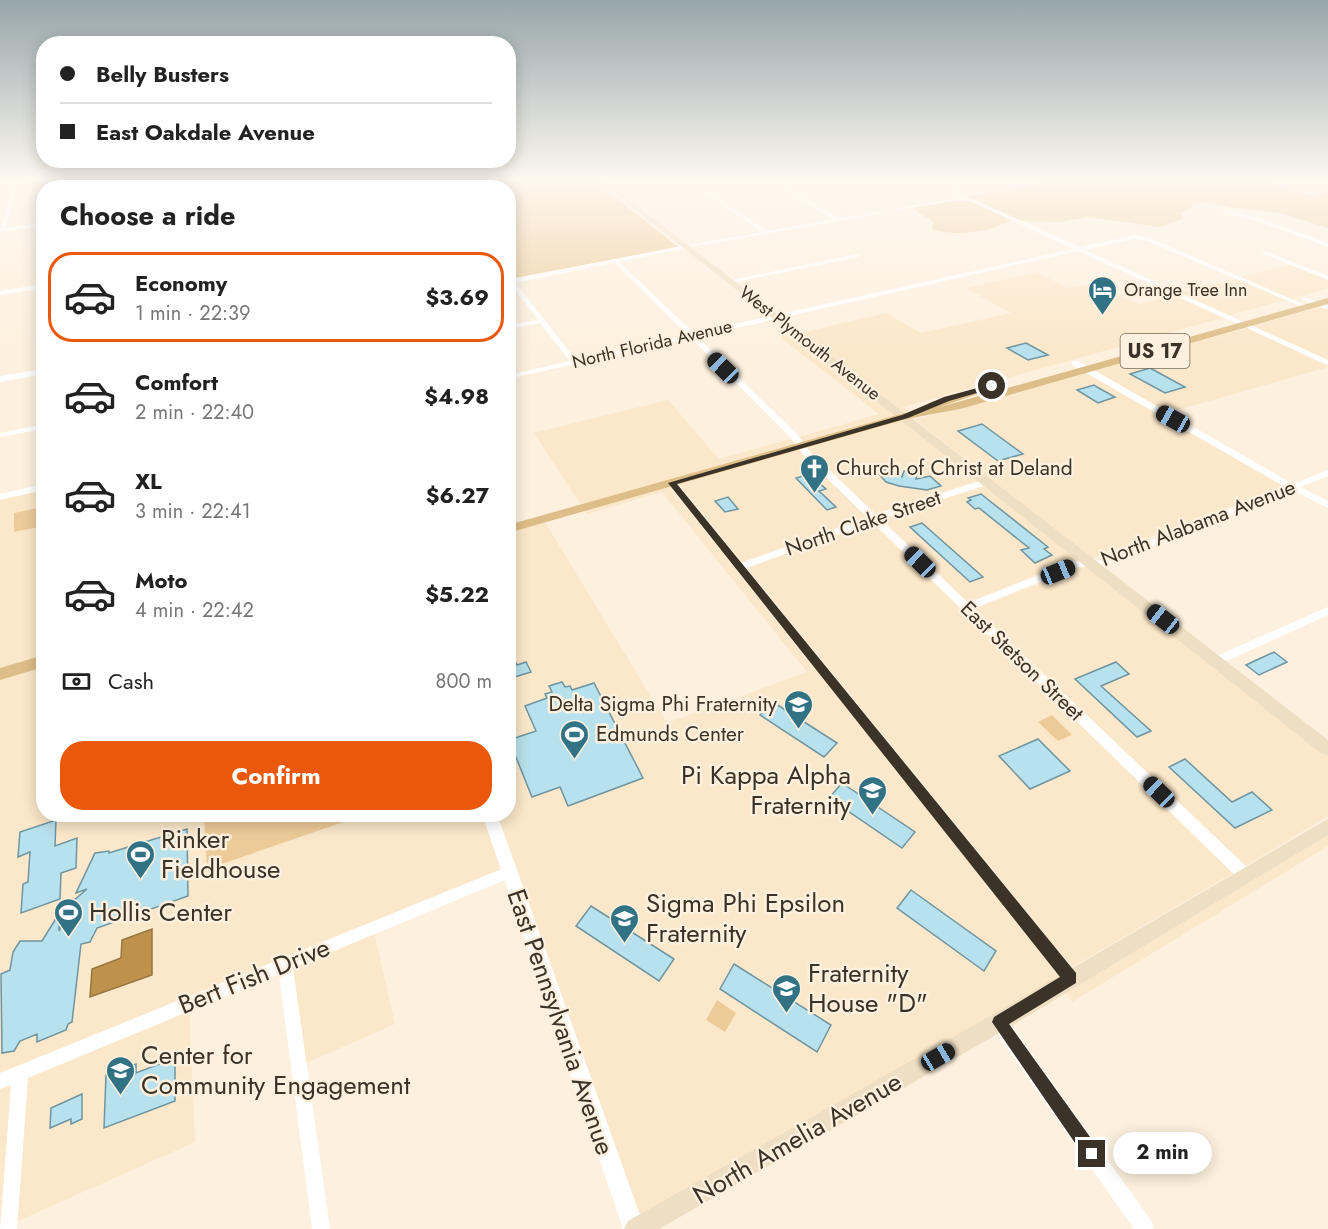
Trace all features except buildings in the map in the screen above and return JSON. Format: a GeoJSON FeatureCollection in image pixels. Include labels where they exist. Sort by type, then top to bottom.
{"type":"FeatureCollection","features":[{"type":"Feature","properties":{"kind":"main road","name":"West Plymouth Avenue"},"geometry":{"type":"LineString","coordinates":[[676,238],[1328,749]]}},
{"type":"Feature","properties":{"kind":"main road","name":"US 17"},"geometry":{"type":"LineString","coordinates":[[516,527],[905,416],[956,407],[1245,325],[1306,303],[1328,292]]}},
{"type":"Feature","properties":{"kind":"main road","name":"US 17"},"geometry":{"type":"LineString","coordinates":[[905,416],[946,399],[1229,319],[1293,302],[1325,304]]}},
{"type":"Feature","properties":{"kind":"main road"},"geometry":{"type":"LineString","coordinates":[[0,674],[36,663]]}},
{"type":"Feature","properties":{"kind":"main road","name":"North Amelia Avenue"},"geometry":{"type":"LineString","coordinates":[[635,1229],[999,1022],[1328,826]]}},
{"type":"Feature","properties":{"kind":"street"},"geometry":{"type":"LineString","coordinates":[[516,281],[736,238]]}},
{"type":"Feature","properties":{"kind":"street"},"geometry":{"type":"LineString","coordinates":[[1056,238],[1328,363]]}},
{"type":"Feature","properties":{"kind":"street","name":"North Florida Avenue"},"geometry":{"type":"LineString","coordinates":[[516,375],[1128,238]]}},
{"type":"Feature","properties":{"kind":"street","name":"North Florida Avenue"},"geometry":{"type":"LineString","coordinates":[[1149,238],[1293,302]]}},
{"type":"Feature","properties":{"kind":"street"},"geometry":{"type":"LineString","coordinates":[[1312,238],[1328,244]]}},
{"type":"Feature","properties":{"kind":"street"},"geometry":{"type":"LineString","coordinates":[[1265,253],[1328,278]]}},
{"type":"Feature","properties":{"kind":"street"},"geometry":{"type":"LineString","coordinates":[[730,281],[857,256]]}},
{"type":"Feature","properties":{"kind":"street","name":"East Stetson Street"},"geometry":{"type":"LineString","coordinates":[[616,261],[874,518],[1245,875]]}},
{"type":"Feature","properties":{"kind":"street"},"geometry":{"type":"LineString","coordinates":[[0,293],[36,287]]}},
{"type":"Feature","properties":{"kind":"street"},"geometry":{"type":"LineString","coordinates":[[516,290],[573,362]]}},
{"type":"Feature","properties":{"kind":"street"},"geometry":{"type":"LineString","coordinates":[[516,326],[541,321]]}},
{"type":"Feature","properties":{"kind":"street"},"geometry":{"type":"LineString","coordinates":[[1075,363],[1292,488],[1328,505]]}},
{"type":"Feature","properties":{"kind":"street"},"geometry":{"type":"LineString","coordinates":[[0,379],[36,372]]}},
{"type":"Feature","properties":{"kind":"street"},"geometry":{"type":"LineString","coordinates":[[0,435],[36,428]]}},
{"type":"Feature","properties":{"kind":"street","name":"North Alabama Avenue"},"geometry":{"type":"LineString","coordinates":[[967,608],[1077,564],[1102,563],[1328,473]]}},
{"type":"Feature","properties":{"kind":"street","name":"North Clake Street"},"geometry":{"type":"LineString","coordinates":[[740,567],[874,518],[987,482]]}},
{"type":"Feature","properties":{"kind":"street"},"geometry":{"type":"LineString","coordinates":[[672,483],[1071,978]]}},
{"type":"Feature","properties":{"kind":"street"},"geometry":{"type":"LineString","coordinates":[[0,497],[36,489]]}},
{"type":"Feature","properties":{"kind":"street"},"geometry":{"type":"LineString","coordinates":[[1216,661],[1328,611]]}},
{"type":"Feature","properties":{"kind":"street","name":"East Pennsylvania Avenue"},"geometry":{"type":"LineString","coordinates":[[492,822],[635,1229]]}},
{"type":"Feature","properties":{"kind":"street","name":"Bert Fish Drive"},"geometry":{"type":"LineString","coordinates":[[0,1081],[509,872]]}},
{"type":"Feature","properties":{"kind":"street"},"geometry":{"type":"LineString","coordinates":[[285,963],[321,1229]]}},
{"type":"Feature","properties":{"kind":"street"},"geometry":{"type":"LineString","coordinates":[[999,1022],[1145,1229]]}},
{"type":"Feature","properties":{"kind":"street"},"geometry":{"type":"LineString","coordinates":[[8,1229],[20,1073]]}},
{"type":"Feature","properties":{"kind":"shaded area"},"geometry":{"type":"Polygon","coordinates":[[[516,238],[667,238],[678,247],[516,278],[516,238]]]}},
{"type":"Feature","properties":{"kind":"shaded area"},"geometry":{"type":"Polygon","coordinates":[[[1290,265],[1328,279],[1328,288],[1291,299],[1241,277],[1290,265]]]}},
{"type":"Feature","properties":{"kind":"shaded area"},"geometry":{"type":"Polygon","coordinates":[[[1037,272],[1067,288],[1093,284],[1139,304],[1173,295],[1222,318],[903,407],[909,411],[906,413],[801,333],[886,313],[921,333],[1011,313],[966,288],[1037,272]]]}},
{"type":"Feature","properties":{"kind":"shaded area"},"geometry":{"type":"Polygon","coordinates":[[[1236,279],[1286,300],[1227,316],[1179,293],[1236,279]]]}},
{"type":"Feature","properties":{"kind":"shaded area"},"geometry":{"type":"Polygon","coordinates":[[[1321,307],[1328,310],[1328,361],[1252,326],[1321,307]]]}},
{"type":"Feature","properties":{"kind":"shaded area"},"geometry":{"type":"Polygon","coordinates":[[[1247,328],[1328,367],[1167,413],[1093,371],[1247,328]]]}},
{"type":"Feature","properties":{"kind":"shaded area"},"geometry":{"type":"Polygon","coordinates":[[[794,334],[899,415],[803,442],[799,437],[879,414],[780,337],[794,334]]]}},
{"type":"Feature","properties":{"kind":"shaded area"},"geometry":{"type":"Polygon","coordinates":[[[1087,373],[1285,486],[1092,559],[912,417],[920,418],[959,409],[1087,373]]]}},
{"type":"Feature","properties":{"kind":"shaded area"},"geometry":{"type":"Polygon","coordinates":[[[668,400],[719,459],[791,439],[795,445],[581,505],[534,433],[668,400]]]}},
{"type":"Feature","properties":{"kind":"shaded area"},"geometry":{"type":"Polygon","coordinates":[[[904,419],[980,480],[876,514],[807,447],[904,419]]]}},
{"type":"Feature","properties":{"kind":"shaded area"},"geometry":{"type":"Polygon","coordinates":[[[798,449],[867,517],[742,562],[679,484],[798,449]]]}},
{"type":"Feature","properties":{"kind":"shaded area"},"geometry":{"type":"Polygon","coordinates":[[[986,485],[1082,560],[1072,561],[968,602],[882,519],[986,485]]]}},
{"type":"Feature","properties":{"kind":"shaded area"},"geometry":{"type":"Polygon","coordinates":[[[669,486],[815,669],[820,667],[1071,978],[636,1229],[509,872],[373,928],[395,1024],[299,1066],[285,964],[189,1003],[195,1142],[0,1229],[0,497],[36,489],[36,822],[516,822],[516,527],[543,519],[667,723],[807,672],[662,492],[587,514],[585,510],[669,486]]]}},
{"type":"Feature","properties":{"kind":"shaded area"},"geometry":{"type":"Polygon","coordinates":[[[36,508],[36,527],[14,532],[14,513],[36,508]]]}},
{"type":"Feature","properties":{"kind":"shaded area"},"geometry":{"type":"Polygon","coordinates":[[[873,522],[1233,873],[1072,967],[747,568],[873,522]]]}},
{"type":"Feature","properties":{"kind":"shaded area"},"geometry":{"type":"Polygon","coordinates":[[[1090,567],[1328,755],[1328,816],[1245,866],[975,609],[1080,568],[1090,567]]]}},
{"type":"Feature","properties":{"kind":"shaded area"},"geometry":{"type":"Polygon","coordinates":[[[1052,715],[1072,735],[1058,741],[1038,722],[1052,715]]]}},
{"type":"Feature","properties":{"kind":"shaded area"},"geometry":{"type":"Polygon","coordinates":[[[204,822],[344,822],[207,869],[204,822]]]}},
{"type":"Feature","properties":{"kind":"shaded area"},"geometry":{"type":"Polygon","coordinates":[[[1328,835],[1328,846],[1072,1002],[1066,993],[1328,835]]]}},
{"type":"Feature","properties":{"kind":"shaded area"},"geometry":{"type":"Polygon","coordinates":[[[152,929],[152,975],[90,997],[92,969],[121,958],[122,940],[152,929]]]}},
{"type":"Feature","properties":{"kind":"shaded area"},"geometry":{"type":"Polygon","coordinates":[[[717,1000],[736,1013],[725,1032],[706,1020],[717,1000]]]}},
{"type":"Feature","properties":{"kind":"place","name":"Orange Tree Inn"},"geometry":{"type":"Point","coordinates":[1103,316]}},
{"type":"Feature","properties":{"kind":"place","name":"Church of Christ at Deland"},"geometry":{"type":"Point","coordinates":[815,494]}},
{"type":"Feature","properties":{"kind":"place","name":"Delta Sigma Phi Fraternity"},"geometry":{"type":"Point","coordinates":[798,730]}},
{"type":"Feature","properties":{"kind":"place","name":"Edmunds Center"},"geometry":{"type":"Point","coordinates":[575,760]}},
{"type":"Feature","properties":{"kind":"place","name":"Pi Kappa Alpha Fraternity"},"geometry":{"type":"Point","coordinates":[872,816]}},
{"type":"Feature","properties":{"kind":"place","name":"Rinker Fieldhouse"},"geometry":{"type":"Point","coordinates":[140,880]}},
{"type":"Feature","properties":{"kind":"place","name":"Hollis Center"},"geometry":{"type":"Point","coordinates":[68,938]}},
{"type":"Feature","properties":{"kind":"place","name":"Sigma Phi Epsilon Fraternity"},"geometry":{"type":"Point","coordinates":[625,944]}},
{"type":"Feature","properties":{"kind":"place","name":"Fraternity House \"D\""},"geometry":{"type":"Point","coordinates":[787,1014]}},
{"type":"Feature","properties":{"kind":"place","name":"Center for Community Engagement"},"geometry":{"type":"Point","coordinates":[120,1096]}},
{"type":"Feature","properties":{"kind":"route"},"geometry":{"type":"LineString","coordinates":[[992,386],[946,399],[905,416],[672,483],[1071,978],[999,1022],[1092,1154]]}}]}
